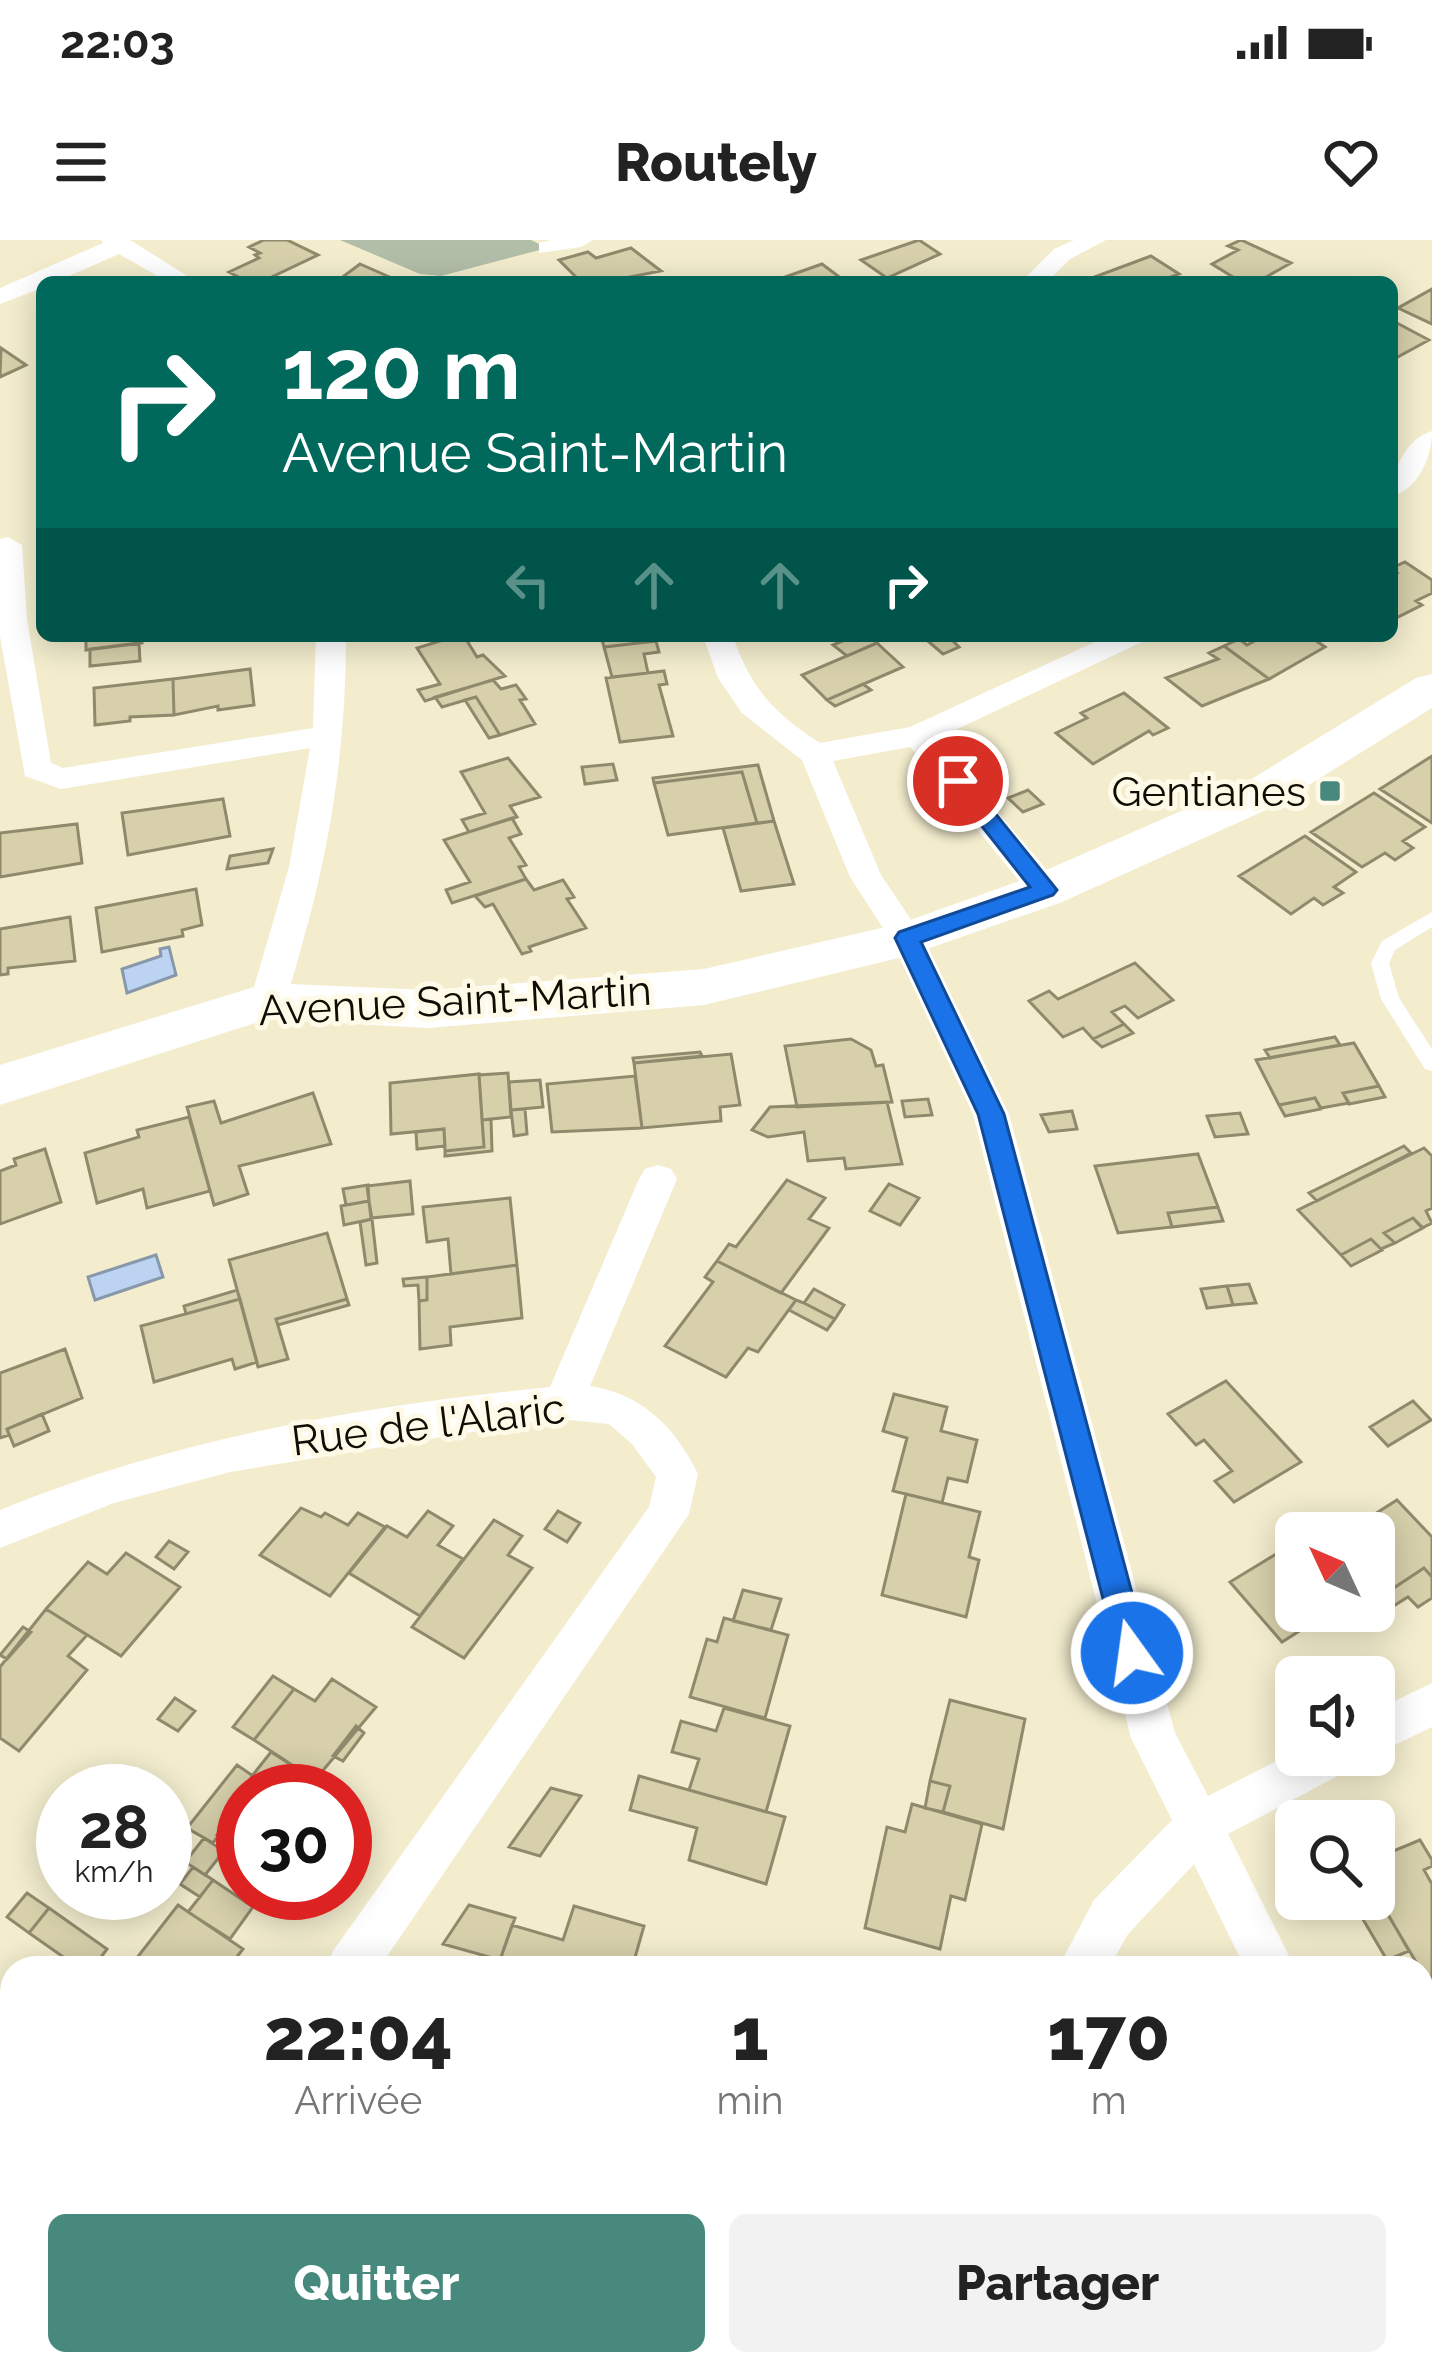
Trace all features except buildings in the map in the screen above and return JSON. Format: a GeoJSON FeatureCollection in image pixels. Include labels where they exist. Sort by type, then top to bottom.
{"type":"FeatureCollection","features":[{"type":"Feature","properties":{"kind":"street"},"geometry":{"type":"LineString","coordinates":[[547,248],[581,240]]}},
{"type":"Feature","properties":{"kind":"street"},"geometry":{"type":"LineString","coordinates":[[1040,276],[1062,254],[1094,240]]}},
{"type":"Feature","properties":{"kind":"street"},"geometry":{"type":"LineString","coordinates":[[45,276],[115,243],[174,276]]}},
{"type":"Feature","properties":{"kind":"street"},"geometry":{"type":"LineString","coordinates":[[0,297],[36,280]]}},
{"type":"Feature","properties":{"kind":"street"},"geometry":{"type":"LineString","coordinates":[[1398,481],[1432,439]]}},
{"type":"Feature","properties":{"kind":"street"},"geometry":{"type":"LineString","coordinates":[[8,545],[6,620],[36,769],[61,779],[324,736]]}},
{"type":"Feature","properties":{"kind":"street"},"geometry":{"type":"LineString","coordinates":[[267,1001],[302,896],[323,797],[331,642]]}},
{"type":"Feature","properties":{"kind":"street"},"geometry":{"type":"LineString","coordinates":[[720,642],[731,681],[758,718],[815,754],[866,877],[907,938],[991,1114],[1154,1738],[1265,1956]]}},
{"type":"Feature","properties":{"kind":"street"},"geometry":{"type":"LineString","coordinates":[[815,754],[917,736],[1119,642]]}},
{"type":"Feature","properties":{"kind":"street","name":"Avenue Saint-Martin"},"geometry":{"type":"LineString","coordinates":[[0,1085],[267,1001],[428,1009],[704,987],[907,938],[1045,890],[1262,794],[1432,688]]}},
{"type":"Feature","properties":{"kind":"street"},"geometry":{"type":"LineString","coordinates":[[917,736],[1045,890]]}},
{"type":"Feature","properties":{"kind":"street"},"geometry":{"type":"LineString","coordinates":[[563,1402],[658,1179]]}},
{"type":"Feature","properties":{"kind":"street","name":"Rue de l'Alaric"},"geometry":{"type":"LineString","coordinates":[[0,1529],[104,1489],[265,1444],[563,1402],[622,1411],[650,1437],[677,1474],[668,1514],[358,1956]]}},
{"type":"Feature","properties":{"kind":"street"},"geometry":{"type":"LineString","coordinates":[[1395,1723],[1432,1704]]}},
{"type":"Feature","properties":{"kind":"street"},"geometry":{"type":"LineString","coordinates":[[1089,1956],[1112,1917],[1199,1825],[1294,1776]]}},
{"type":"Feature","properties":{"kind":"lane"},"geometry":{"type":"LineString","coordinates":[[1432,918],[1388,946],[1380,963],[1390,1000],[1432,1064]]}},
{"type":"Feature","properties":{"kind":"green space"},"geometry":{"type":"Polygon","coordinates":[[[340,240],[531,240],[547,248],[441,276],[420,274],[340,240]]]}},
{"type":"Feature","properties":{"kind":"water"},"geometry":{"type":"Polygon","coordinates":[[[169,947],[176,975],[127,993],[122,969],[161,956],[160,949],[169,947]]]}},
{"type":"Feature","properties":{"kind":"water"},"geometry":{"type":"Polygon","coordinates":[[[156,1255],[163,1277],[95,1300],[88,1277],[156,1255]]]}},
{"type":"Feature","properties":{"kind":"place","name":"Gentianes"},"geometry":{"type":"Point","coordinates":[1330,791]}},
{"type":"Feature","properties":{"kind":"route"},"geometry":{"type":"LineString","coordinates":[[958,781],[1045,890],[907,938],[991,1114],[1132,1653]]}}]}
